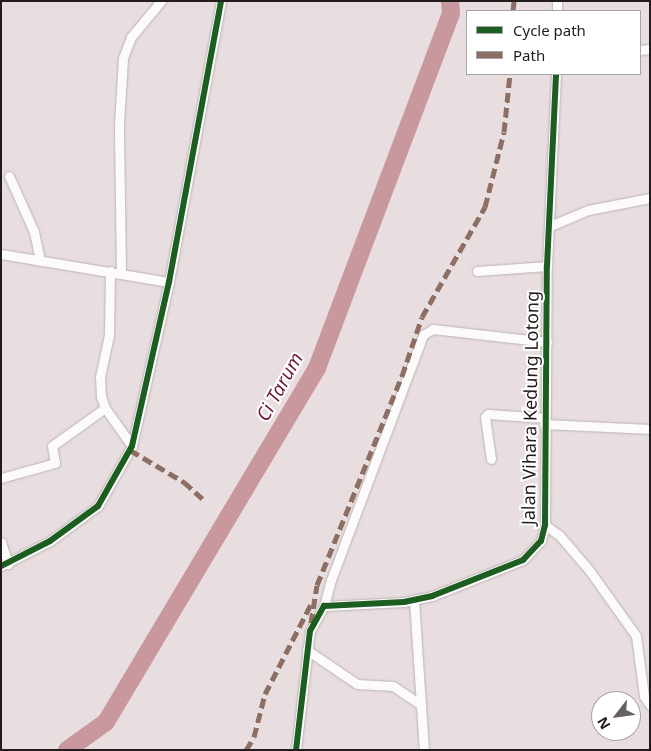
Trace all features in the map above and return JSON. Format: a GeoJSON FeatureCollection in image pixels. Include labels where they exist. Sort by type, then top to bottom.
{"type":"FeatureCollection","features":[{"type":"Feature","properties":{"kind":"street"},"geometry":{"type":"LineString","coordinates":[[121,274],[119,124],[123,58],[131,37],[161,1]]}},
{"type":"Feature","properties":{"kind":"street"},"geometry":{"type":"LineString","coordinates":[[1,542],[4,565],[50,541],[98,506],[132,446],[169,282],[221,1]]}},
{"type":"Feature","properties":{"kind":"street","name":"Jalan Vihara Kedung Lotong"},"geometry":{"type":"LineString","coordinates":[[324,606],[414,600],[457,589],[523,560],[541,541],[545,526],[544,421],[547,266],[556,75]]}},
{"type":"Feature","properties":{"kind":"street"},"geometry":{"type":"LineString","coordinates":[[9,176],[34,232],[40,261]]}},
{"type":"Feature","properties":{"kind":"street"},"geometry":{"type":"LineString","coordinates":[[550,226],[588,210],[650,198]]}},
{"type":"Feature","properties":{"kind":"street"},"geometry":{"type":"LineString","coordinates":[[1,254],[169,282]]}},
{"type":"Feature","properties":{"kind":"street"},"geometry":{"type":"LineString","coordinates":[[477,271],[547,266]]}},
{"type":"Feature","properties":{"kind":"street"},"geometry":{"type":"LineString","coordinates":[[110,271],[109,335],[100,377],[105,408],[132,446]]}},
{"type":"Feature","properties":{"kind":"street"},"geometry":{"type":"LineString","coordinates":[[296,750],[310,632],[324,606],[331,580],[423,335],[433,329],[547,342]]}},
{"type":"Feature","properties":{"kind":"street"},"geometry":{"type":"LineString","coordinates":[[1,478],[55,464],[52,446],[105,408]]}},
{"type":"Feature","properties":{"kind":"street"},"geometry":{"type":"LineString","coordinates":[[491,459],[485,417],[488,414],[544,421],[650,429]]}},
{"type":"Feature","properties":{"kind":"street"},"geometry":{"type":"LineString","coordinates":[[545,526],[559,535],[589,570],[636,636],[644,696],[650,704]]}},
{"type":"Feature","properties":{"kind":"street"},"geometry":{"type":"LineString","coordinates":[[414,600],[424,750]]}},
{"type":"Feature","properties":{"kind":"street"},"geometry":{"type":"LineString","coordinates":[[307,650],[357,684],[393,686],[421,705]]}},
{"type":"Feature","properties":{"kind":"waterway","name":"Ci Tarum"},"geometry":{"type":"LineString","coordinates":[[67,750],[106,722],[317,368],[451,13],[450,1]]}},
{"type":"Feature","properties":{"kind":"marked path"},"geometry":{"type":"LineString","coordinates":[[513,10],[514,1]]}},
{"type":"Feature","properties":{"kind":"marked path"},"geometry":{"type":"LineString","coordinates":[[311,623],[317,585],[402,376],[422,317],[485,207],[504,132],[510,75]]}},
{"type":"Feature","properties":{"kind":"marked path"},"geometry":{"type":"LineString","coordinates":[[130,450],[184,482],[204,500]]}},
{"type":"Feature","properties":{"kind":"marked path"},"geometry":{"type":"LineString","coordinates":[[246,750],[254,737],[265,694],[311,604]]}},
{"type":"Feature","properties":{"kind":"cycle path"},"geometry":{"type":"LineString","coordinates":[[1,566],[50,541],[98,506],[132,446],[169,282],[221,1]]}},
{"type":"Feature","properties":{"kind":"cycle path"},"geometry":{"type":"LineString","coordinates":[[296,750],[310,631],[324,606],[404,602],[432,596],[523,560],[541,541],[545,525],[547,266],[556,75]]}}]}
